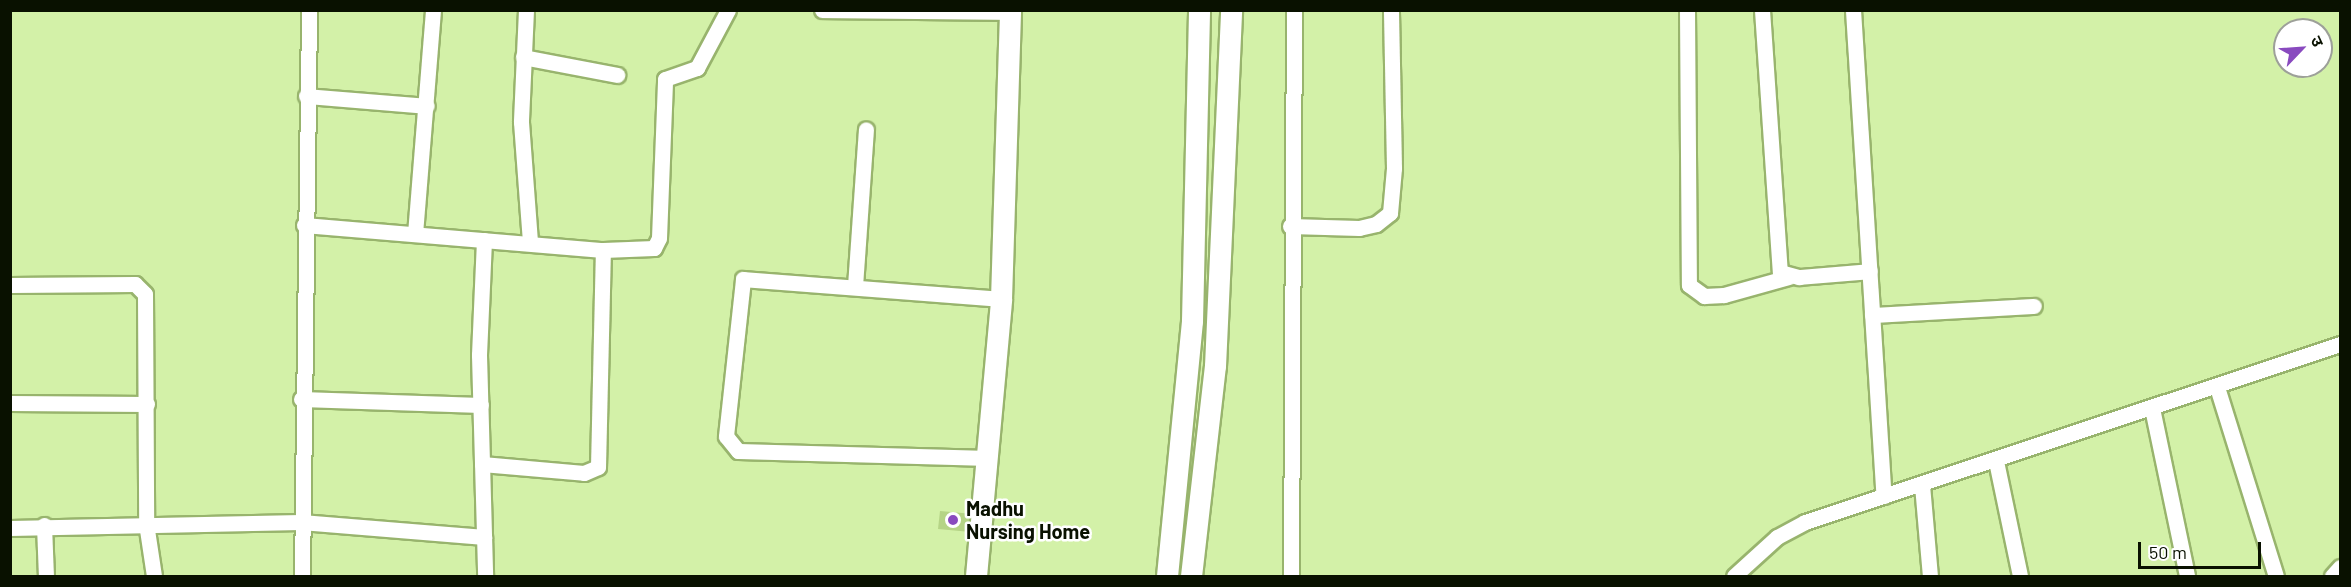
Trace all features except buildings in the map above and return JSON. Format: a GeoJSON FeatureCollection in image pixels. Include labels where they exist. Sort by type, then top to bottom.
{"type":"FeatureCollection","features":[{"type":"Feature","properties":{"kind":"main road"},"geometry":{"type":"LineString","coordinates":[[1167,576],[1192,321],[1199,10]]}},
{"type":"Feature","properties":{"kind":"main road"},"geometry":{"type":"LineString","coordinates":[[1191,576],[1215,366],[1231,10]]}},
{"type":"Feature","properties":{"kind":"main road"},"geometry":{"type":"LineString","coordinates":[[976,576],[989,458],[1002,299],[1010,11]]}},
{"type":"Feature","properties":{"kind":"street"},"geometry":{"type":"LineString","coordinates":[[302,576],[301,399],[309,10]]}},
{"type":"Feature","properties":{"kind":"street"},"geometry":{"type":"LineString","coordinates":[[415,234],[433,10]]}},
{"type":"Feature","properties":{"kind":"street"},"geometry":{"type":"LineString","coordinates":[[526,10],[521,133],[530,243]]}},
{"type":"Feature","properties":{"kind":"street"},"geometry":{"type":"LineString","coordinates":[[304,225],[603,250],[648,250],[658,242],[665,79],[697,68],[728,10]]}},
{"type":"Feature","properties":{"kind":"street"},"geometry":{"type":"LineString","coordinates":[[822,10],[1010,11]]}},
{"type":"Feature","properties":{"kind":"street"},"geometry":{"type":"LineString","coordinates":[[1291,576],[1290,226],[1294,10]]}},
{"type":"Feature","properties":{"kind":"street"},"geometry":{"type":"LineString","coordinates":[[1290,226],[1359,228],[1376,224],[1390,213],[1394,168],[1391,10]]}},
{"type":"Feature","properties":{"kind":"street"},"geometry":{"type":"LineString","coordinates":[[1687,10],[1689,285],[1704,296],[1724,295],[1789,277],[1870,271]]}},
{"type":"Feature","properties":{"kind":"street"},"geometry":{"type":"LineString","coordinates":[[1762,10],[1777,261],[1789,277]]}},
{"type":"Feature","properties":{"kind":"street"},"geometry":{"type":"LineString","coordinates":[[1853,10],[1884,496]]}},
{"type":"Feature","properties":{"kind":"street"},"geometry":{"type":"LineString","coordinates":[[523,57],[617,75]]}},
{"type":"Feature","properties":{"kind":"street"},"geometry":{"type":"LineString","coordinates":[[306,96],[427,106]]}},
{"type":"Feature","properties":{"kind":"street"},"geometry":{"type":"LineString","coordinates":[[855,286],[866,129]]}},
{"type":"Feature","properties":{"kind":"street"},"geometry":{"type":"LineString","coordinates":[[484,240],[481,405],[485,576]]}},
{"type":"Feature","properties":{"kind":"street"},"geometry":{"type":"LineString","coordinates":[[482,464],[584,473],[598,467],[603,250]]}},
{"type":"Feature","properties":{"kind":"street"},"geometry":{"type":"LineString","coordinates":[[989,458],[738,451],[728,445],[743,279],[1002,299]]}},
{"type":"Feature","properties":{"kind":"street"},"geometry":{"type":"LineString","coordinates":[[10,285],[141,288],[147,303],[146,523],[154,576]]}},
{"type":"Feature","properties":{"kind":"street"},"geometry":{"type":"LineString","coordinates":[[1872,315],[2034,306]]}},
{"type":"Feature","properties":{"kind":"street"},"geometry":{"type":"LineString","coordinates":[[1734,576],[1796,527],[2340,344]]}},
{"type":"Feature","properties":{"kind":"street"},"geometry":{"type":"LineString","coordinates":[[2217,387],[2276,576]]}},
{"type":"Feature","properties":{"kind":"street"},"geometry":{"type":"LineString","coordinates":[[301,399],[481,405]]}},
{"type":"Feature","properties":{"kind":"street"},"geometry":{"type":"LineString","coordinates":[[10,403],[147,404]]}},
{"type":"Feature","properties":{"kind":"street"},"geometry":{"type":"LineString","coordinates":[[2152,408],[2187,576]]}},
{"type":"Feature","properties":{"kind":"street"},"geometry":{"type":"LineString","coordinates":[[1996,461],[2020,576]]}},
{"type":"Feature","properties":{"kind":"street"},"geometry":{"type":"LineString","coordinates":[[1922,485],[1930,576]]}},
{"type":"Feature","properties":{"kind":"street"},"geometry":{"type":"LineString","coordinates":[[10,528],[44,525],[301,522],[484,537]]}},
{"type":"Feature","properties":{"kind":"street"},"geometry":{"type":"LineString","coordinates":[[44,525],[46,576]]}},
{"type":"Feature","properties":{"kind":"street"},"geometry":{"type":"LineString","coordinates":[[2332,576],[2340,567]]}},
{"type":"Feature","properties":{"kind":"place","name":"Madhu Nursing Home"},"geometry":{"type":"Point","coordinates":[953,520]}}]}
